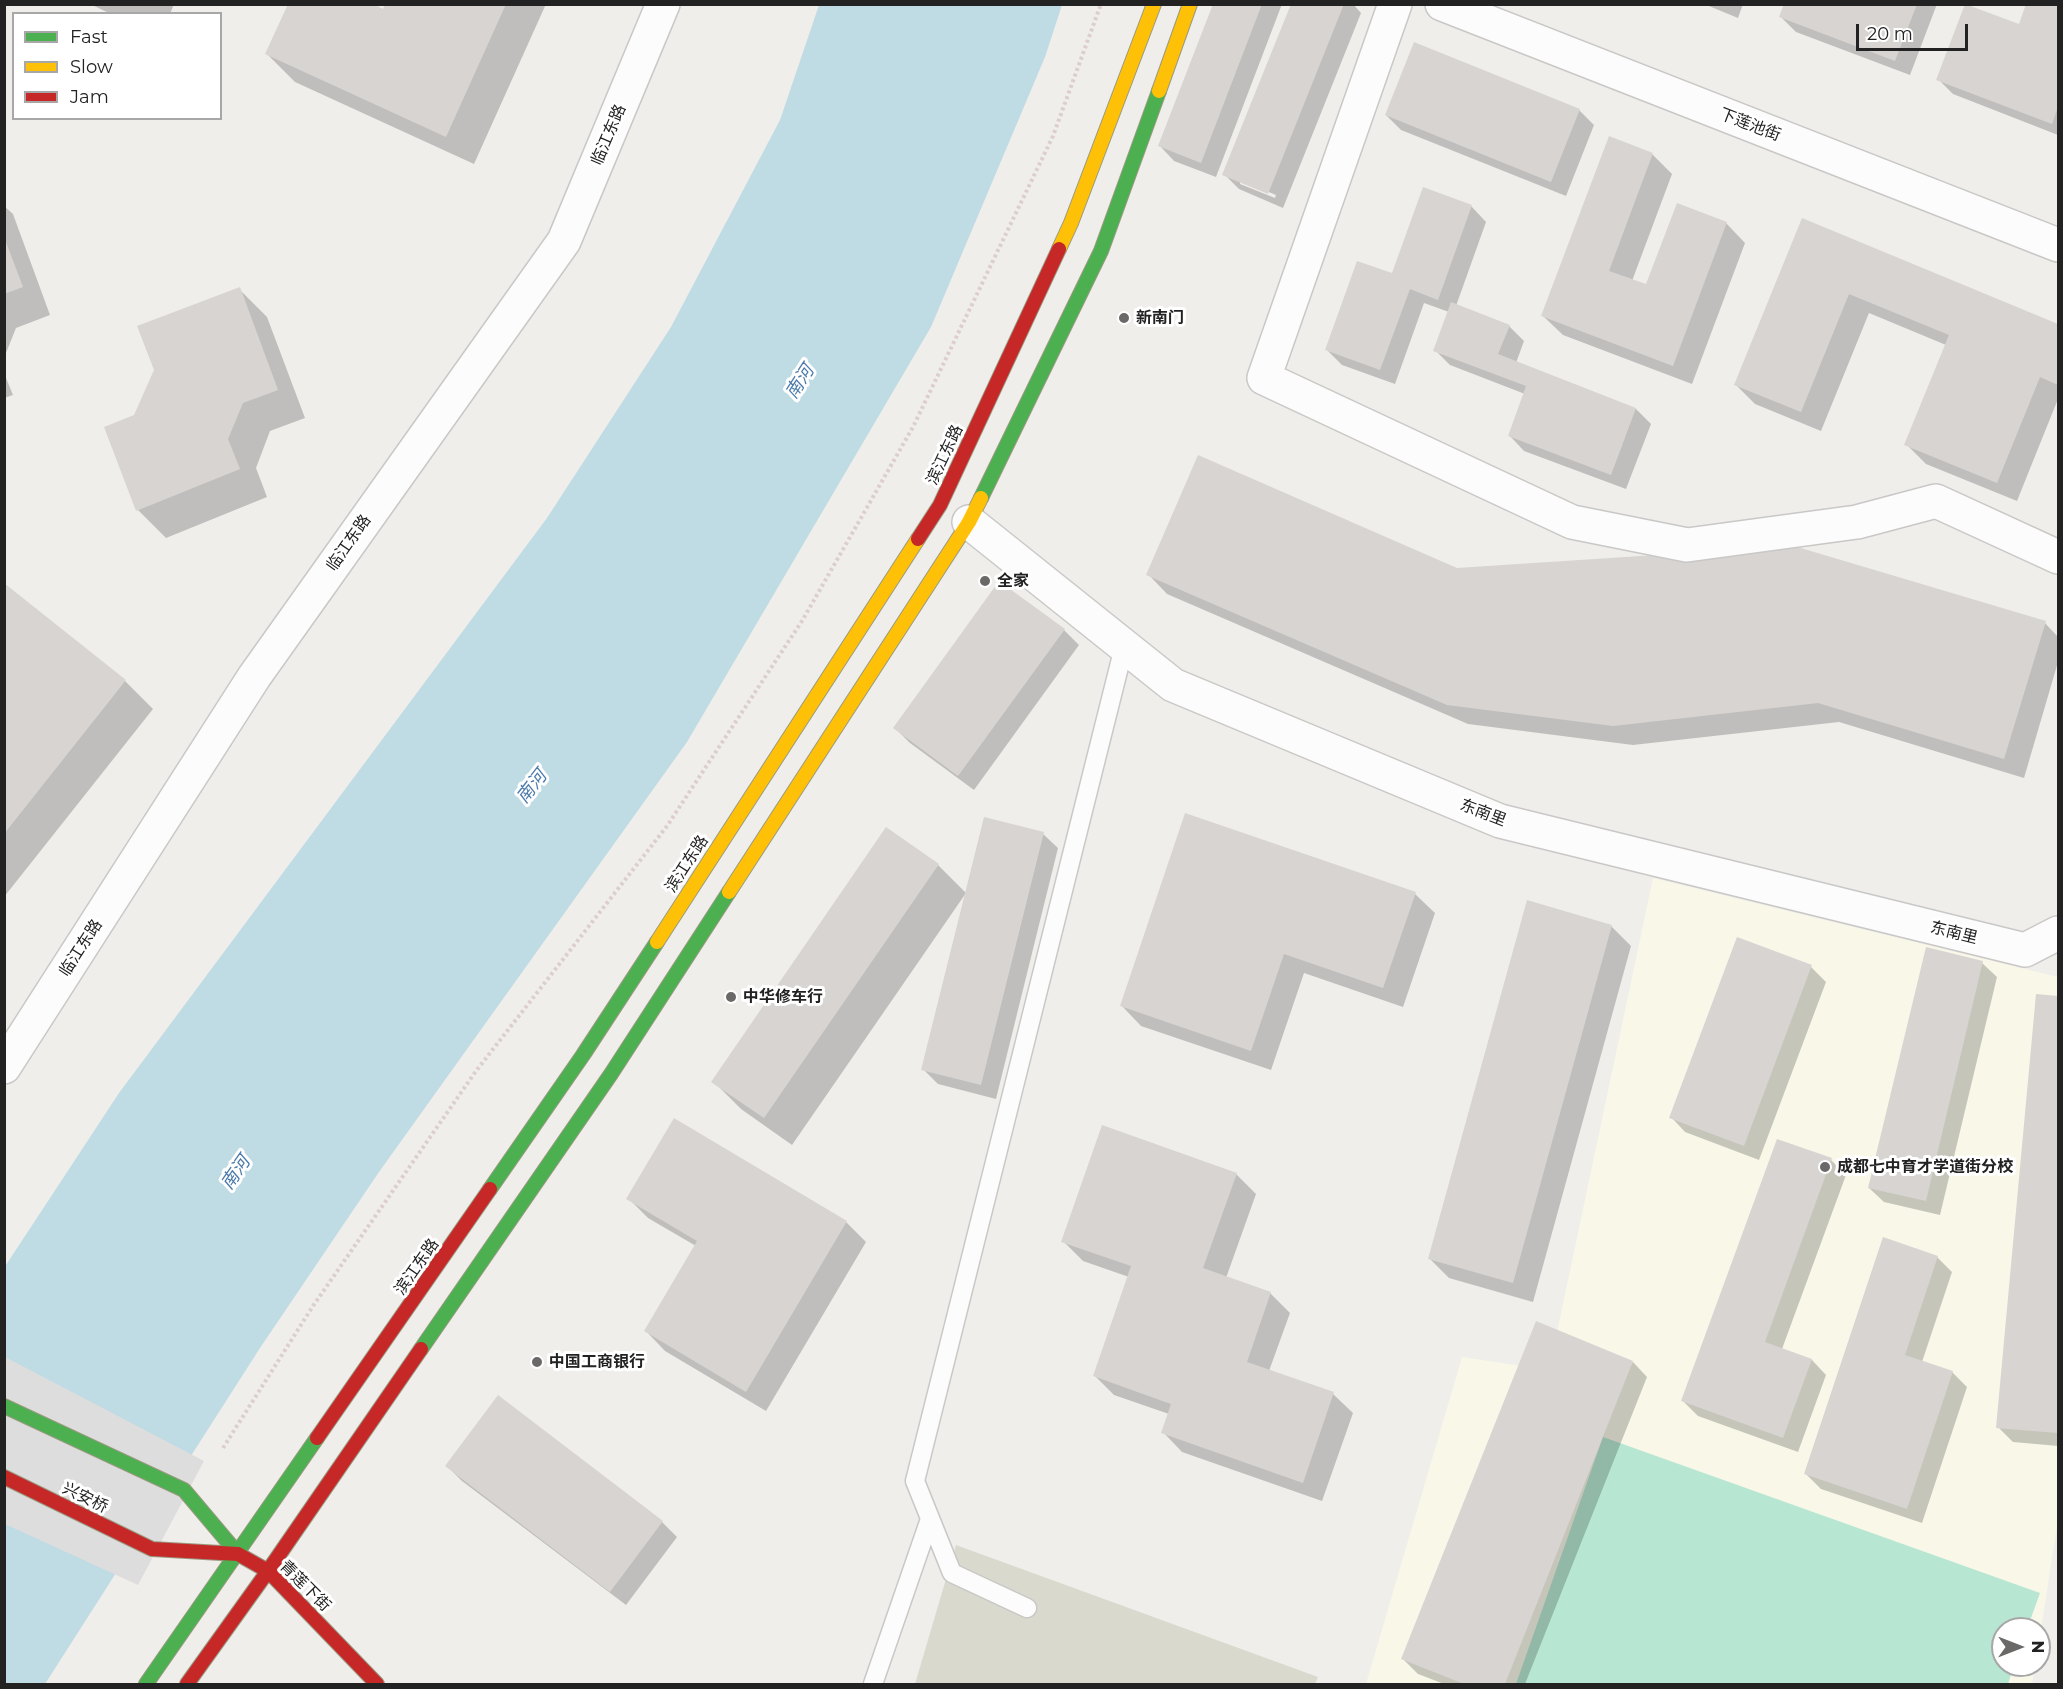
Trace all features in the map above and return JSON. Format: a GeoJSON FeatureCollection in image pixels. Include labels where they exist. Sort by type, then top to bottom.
{"type":"FeatureCollection","features":[{"type":"Feature","properties":{"kind":"main road","name":"滨江东路"},"geometry":{"type":"LineString","coordinates":[[146,1684],[583,1055],[940,505],[1071,223],[1154,4]]}},
{"type":"Feature","properties":{"kind":"main road"},"geometry":{"type":"LineString","coordinates":[[187,1684],[268,1571],[611,1074],[969,522],[1101,251],[1190,4]]}},
{"type":"Feature","properties":{"kind":"main road"},"geometry":{"type":"LineString","coordinates":[[4,1406],[184,1490],[238,1554]]}},
{"type":"Feature","properties":{"kind":"main road","name":"兴安桥"},"geometry":{"type":"LineString","coordinates":[[4,1477],[152,1549]]}},
{"type":"Feature","properties":{"kind":"main road","name":"青莲下街"},"geometry":{"type":"LineString","coordinates":[[152,1549],[238,1554],[268,1571],[377,1684]]}},
{"type":"Feature","properties":{"kind":"street","name":"临江东路"},"geometry":{"type":"LineString","coordinates":[[4,1067],[254,677],[564,241],[663,4]]}},
{"type":"Feature","properties":{"kind":"street"},"geometry":{"type":"LineString","coordinates":[[1395,4],[1264,378],[1572,522],[1688,545],[1857,522],[1936,501],[2058,557]]}},
{"type":"Feature","properties":{"kind":"street","name":"下莲池街"},"geometry":{"type":"LineString","coordinates":[[1442,4],[2058,245]]}},
{"type":"Feature","properties":{"kind":"street","name":"东南里"},"geometry":{"type":"LineString","coordinates":[[969,522],[1173,686],[1500,821],[2025,950],[2058,933]]}},
{"type":"Feature","properties":{"kind":"lane"},"geometry":{"type":"LineString","coordinates":[[1027,1608],[952,1573],[915,1481],[1124,647]]}},
{"type":"Feature","properties":{"kind":"lane"},"geometry":{"type":"LineString","coordinates":[[873,1684],[930,1519]]}},
{"type":"Feature","properties":{"kind":"path"},"geometry":{"type":"LineString","coordinates":[[224,1448],[313,1306],[476,1071],[667,826],[802,621],[914,428],[1053,136],[1101,4]]}},
{"type":"Feature","properties":{"kind":"shaded area","name":"成都七中育才学道街分校"},"geometry":{"type":"Polygon","coordinates":[[[1653,878],[2058,977],[2058,1520],[2043,1617],[1991,1617],[1991,1677],[2033,1677],[2032,1684],[1366,1684],[1462,1357],[1549,1370],[1653,878]]]}},
{"type":"Feature","properties":{"kind":"shaded area"},"geometry":{"type":"Polygon","coordinates":[[[956,1545],[1318,1677],[1315,1684],[915,1684],[956,1545]]]}},
{"type":"Feature","properties":{"kind":"green space"},"geometry":{"type":"Polygon","coordinates":[[[1603,1437],[2040,1593],[2031,1617],[1991,1617],[1991,1677],[2010,1677],[2008,1684],[1516,1684],[1603,1437]]]}},
{"type":"Feature","properties":{"kind":"water","name":"南河"},"geometry":{"type":"Polygon","coordinates":[[[819,5],[1062,5],[1045,57],[931,327],[687,742],[379,1172],[260,1348],[45,1684],[5,1684],[4,1268],[119,1093],[547,518],[671,327],[780,120],[819,5]]]}},
{"type":"Feature","properties":{"kind":"pier"},"geometry":{"type":"Polygon","coordinates":[[[5,1357],[204,1461],[138,1585],[5,1524],[5,1357]]]}},
{"type":"Feature","properties":{"kind":"building"},"geometry":{"type":"Polygon","coordinates":[[[288,4],[373,4],[383,9],[385,4],[506,4],[446,137],[265,54],[288,4]]]}},
{"type":"Feature","properties":{"kind":"building"},"geometry":{"type":"Polygon","coordinates":[[[1213,4],[1262,4],[1201,163],[1158,146],[1213,4]]]}},
{"type":"Feature","properties":{"kind":"building"},"geometry":{"type":"Polygon","coordinates":[[[1291,4],[1344,4],[1268,194],[1222,175],[1291,4]]]}},
{"type":"Feature","properties":{"kind":"building"},"geometry":{"type":"Polygon","coordinates":[[[1784,4],[1917,4],[1895,61],[1779,17],[1784,4]]]}},
{"type":"Feature","properties":{"kind":"building"},"geometry":{"type":"Polygon","coordinates":[[[1965,4],[2019,24],[2026,4],[2058,4],[2058,107],[2052,124],[1936,80],[1965,4]]]}},
{"type":"Feature","properties":{"kind":"building"},"geometry":{"type":"Polygon","coordinates":[[[1414,42],[1580,109],[1551,182],[1385,115],[1414,42]]]}},
{"type":"Feature","properties":{"kind":"building"},"geometry":{"type":"Polygon","coordinates":[[[1609,136],[1653,153],[1609,271],[1646,284],[1677,203],[1727,222],[1673,366],[1541,316],[1609,136]]]}},
{"type":"Feature","properties":{"kind":"building"},"geometry":{"type":"Polygon","coordinates":[[[1423,187],[1472,205],[1438,300],[1410,289],[1380,370],[1325,350],[1357,261],[1392,273],[1423,187]]]}},
{"type":"Feature","properties":{"kind":"building"},"geometry":{"type":"Polygon","coordinates":[[[1802,218],[2058,324],[2058,385],[2040,377],[1997,483],[1904,445],[1949,335],[1849,294],[1801,412],[1734,385],[1802,218]]]}},
{"type":"Feature","properties":{"kind":"building"},"geometry":{"type":"Polygon","coordinates":[[[4,237],[23,287],[4,294],[4,237]]]}},
{"type":"Feature","properties":{"kind":"building"},"geometry":{"type":"Polygon","coordinates":[[[240,287],[278,390],[243,403],[228,439],[240,469],[136,511],[104,427],[134,415],[154,370],[137,326],[240,287]]]}},
{"type":"Feature","properties":{"kind":"building"},"geometry":{"type":"Polygon","coordinates":[[[1451,302],[1510,325],[1498,354],[1636,408],[1611,475],[1508,436],[1526,386],[1433,351],[1451,302]]]}},
{"type":"Feature","properties":{"kind":"building"},"geometry":{"type":"Polygon","coordinates":[[[1198,455],[1457,568],[1794,546],[2046,621],[2004,759],[1818,703],[1613,726],[1447,705],[1146,575],[1198,455]]]}},
{"type":"Feature","properties":{"kind":"building"},"geometry":{"type":"Polygon","coordinates":[[[999,581],[1065,629],[958,776],[893,728],[999,581]]]}},
{"type":"Feature","properties":{"kind":"building"},"geometry":{"type":"Polygon","coordinates":[[[4,583],[126,680],[4,834],[4,583]]]}},
{"type":"Feature","properties":{"kind":"building"},"geometry":{"type":"Polygon","coordinates":[[[1185,813],[1416,892],[1383,988],[1284,954],[1251,1051],[1120,1006],[1185,813]]]}},
{"type":"Feature","properties":{"kind":"building"},"geometry":{"type":"Polygon","coordinates":[[[984,817],[1044,832],[981,1085],[921,1070],[984,817]]]}},
{"type":"Feature","properties":{"kind":"building"},"geometry":{"type":"Polygon","coordinates":[[[886,827],[939,864],[764,1118],[711,1082],[886,827]]]}},
{"type":"Feature","properties":{"kind":"building"},"geometry":{"type":"Polygon","coordinates":[[[1527,900],[1612,925],[1513,1283],[1428,1259],[1527,900]]]}},
{"type":"Feature","properties":{"kind":"building"},"geometry":{"type":"Polygon","coordinates":[[[1737,937],[1812,965],[1744,1146],[1669,1118],[1737,937]]]}},
{"type":"Feature","properties":{"kind":"building"},"geometry":{"type":"Polygon","coordinates":[[[1926,947],[1983,961],[1926,1201],[1868,1188],[1926,947]]]}},
{"type":"Feature","properties":{"kind":"building"},"geometry":{"type":"Polygon","coordinates":[[[2036,994],[2058,996],[2057,1433],[1996,1428],[2036,994]]]}},
{"type":"Feature","properties":{"kind":"building"},"geometry":{"type":"Polygon","coordinates":[[[674,1118],[847,1221],[746,1392],[644,1331],[697,1241],[626,1199],[674,1118]]]}},
{"type":"Feature","properties":{"kind":"building"},"geometry":{"type":"Polygon","coordinates":[[[1102,1125],[1237,1173],[1203,1268],[1271,1292],[1247,1362],[1334,1392],[1303,1483],[1161,1433],[1171,1404],[1093,1376],[1131,1266],[1061,1242],[1102,1125]]]}},
{"type":"Feature","properties":{"kind":"building"},"geometry":{"type":"Polygon","coordinates":[[[1777,1139],[1832,1158],[1765,1342],[1812,1359],[1783,1438],[1681,1401],[1777,1139]]]}},
{"type":"Feature","properties":{"kind":"building"},"geometry":{"type":"Polygon","coordinates":[[[1883,1237],[1938,1256],[1905,1355],[1953,1371],[1907,1509],[1804,1474],[1883,1237]]]}},
{"type":"Feature","properties":{"kind":"building"},"geometry":{"type":"Polygon","coordinates":[[[1536,1321],[1633,1361],[1505,1684],[1464,1684],[1401,1659],[1536,1321]]]}},
{"type":"Feature","properties":{"kind":"building"},"geometry":{"type":"Polygon","coordinates":[[[498,1395],[663,1521],[610,1592],[445,1466],[498,1395]]]}},
{"type":"Feature","properties":{"kind":"traffic: fast"},"geometry":{"type":"LineString","coordinates":[[981,498],[1101,251],[1159,91]]}},
{"type":"Feature","properties":{"kind":"traffic: fast"},"geometry":{"type":"LineString","coordinates":[[421,1349],[611,1074],[729,892]]}},
{"type":"Feature","properties":{"kind":"traffic: fast"},"geometry":{"type":"LineString","coordinates":[[490,1189],[583,1055],[657,942]]}},
{"type":"Feature","properties":{"kind":"traffic: fast"},"geometry":{"type":"LineString","coordinates":[[4,1406],[184,1490],[238,1554]]}},
{"type":"Feature","properties":{"kind":"traffic: fast"},"geometry":{"type":"LineString","coordinates":[[146,1684],[317,1438]]}},
{"type":"Feature","properties":{"kind":"traffic: slow"},"geometry":{"type":"LineString","coordinates":[[1059,249],[1154,4]]}},
{"type":"Feature","properties":{"kind":"traffic: slow"},"geometry":{"type":"LineString","coordinates":[[1159,91],[1190,4]]}},
{"type":"Feature","properties":{"kind":"traffic: slow"},"geometry":{"type":"LineString","coordinates":[[729,892],[969,522],[981,498]]}},
{"type":"Feature","properties":{"kind":"traffic: slow"},"geometry":{"type":"LineString","coordinates":[[657,942],[918,539]]}},
{"type":"Feature","properties":{"kind":"traffic: jam"},"geometry":{"type":"LineString","coordinates":[[918,539],[940,505],[1059,249]]}},
{"type":"Feature","properties":{"kind":"traffic: jam"},"geometry":{"type":"LineString","coordinates":[[317,1438],[490,1189]]}},
{"type":"Feature","properties":{"kind":"traffic: jam"},"geometry":{"type":"LineString","coordinates":[[187,1684],[421,1349]]}},
{"type":"Feature","properties":{"kind":"traffic: jam"},"geometry":{"type":"LineString","coordinates":[[4,1477],[152,1549],[238,1554],[268,1571],[377,1684]]}},
{"type":"Feature","properties":{"kind":"place","name":"新南门"},"geometry":{"type":"Point","coordinates":[1124,318]}},
{"type":"Feature","properties":{"kind":"place","name":"全家"},"geometry":{"type":"Point","coordinates":[985,581]}},
{"type":"Feature","properties":{"kind":"place","name":"中华修车行"},"geometry":{"type":"Point","coordinates":[731,997]}},
{"type":"Feature","properties":{"kind":"place","name":"成都七中育才学道街分校"},"geometry":{"type":"Point","coordinates":[1825,1167]}},
{"type":"Feature","properties":{"kind":"place","name":"中国工商银行"},"geometry":{"type":"Point","coordinates":[537,1362]}}]}
